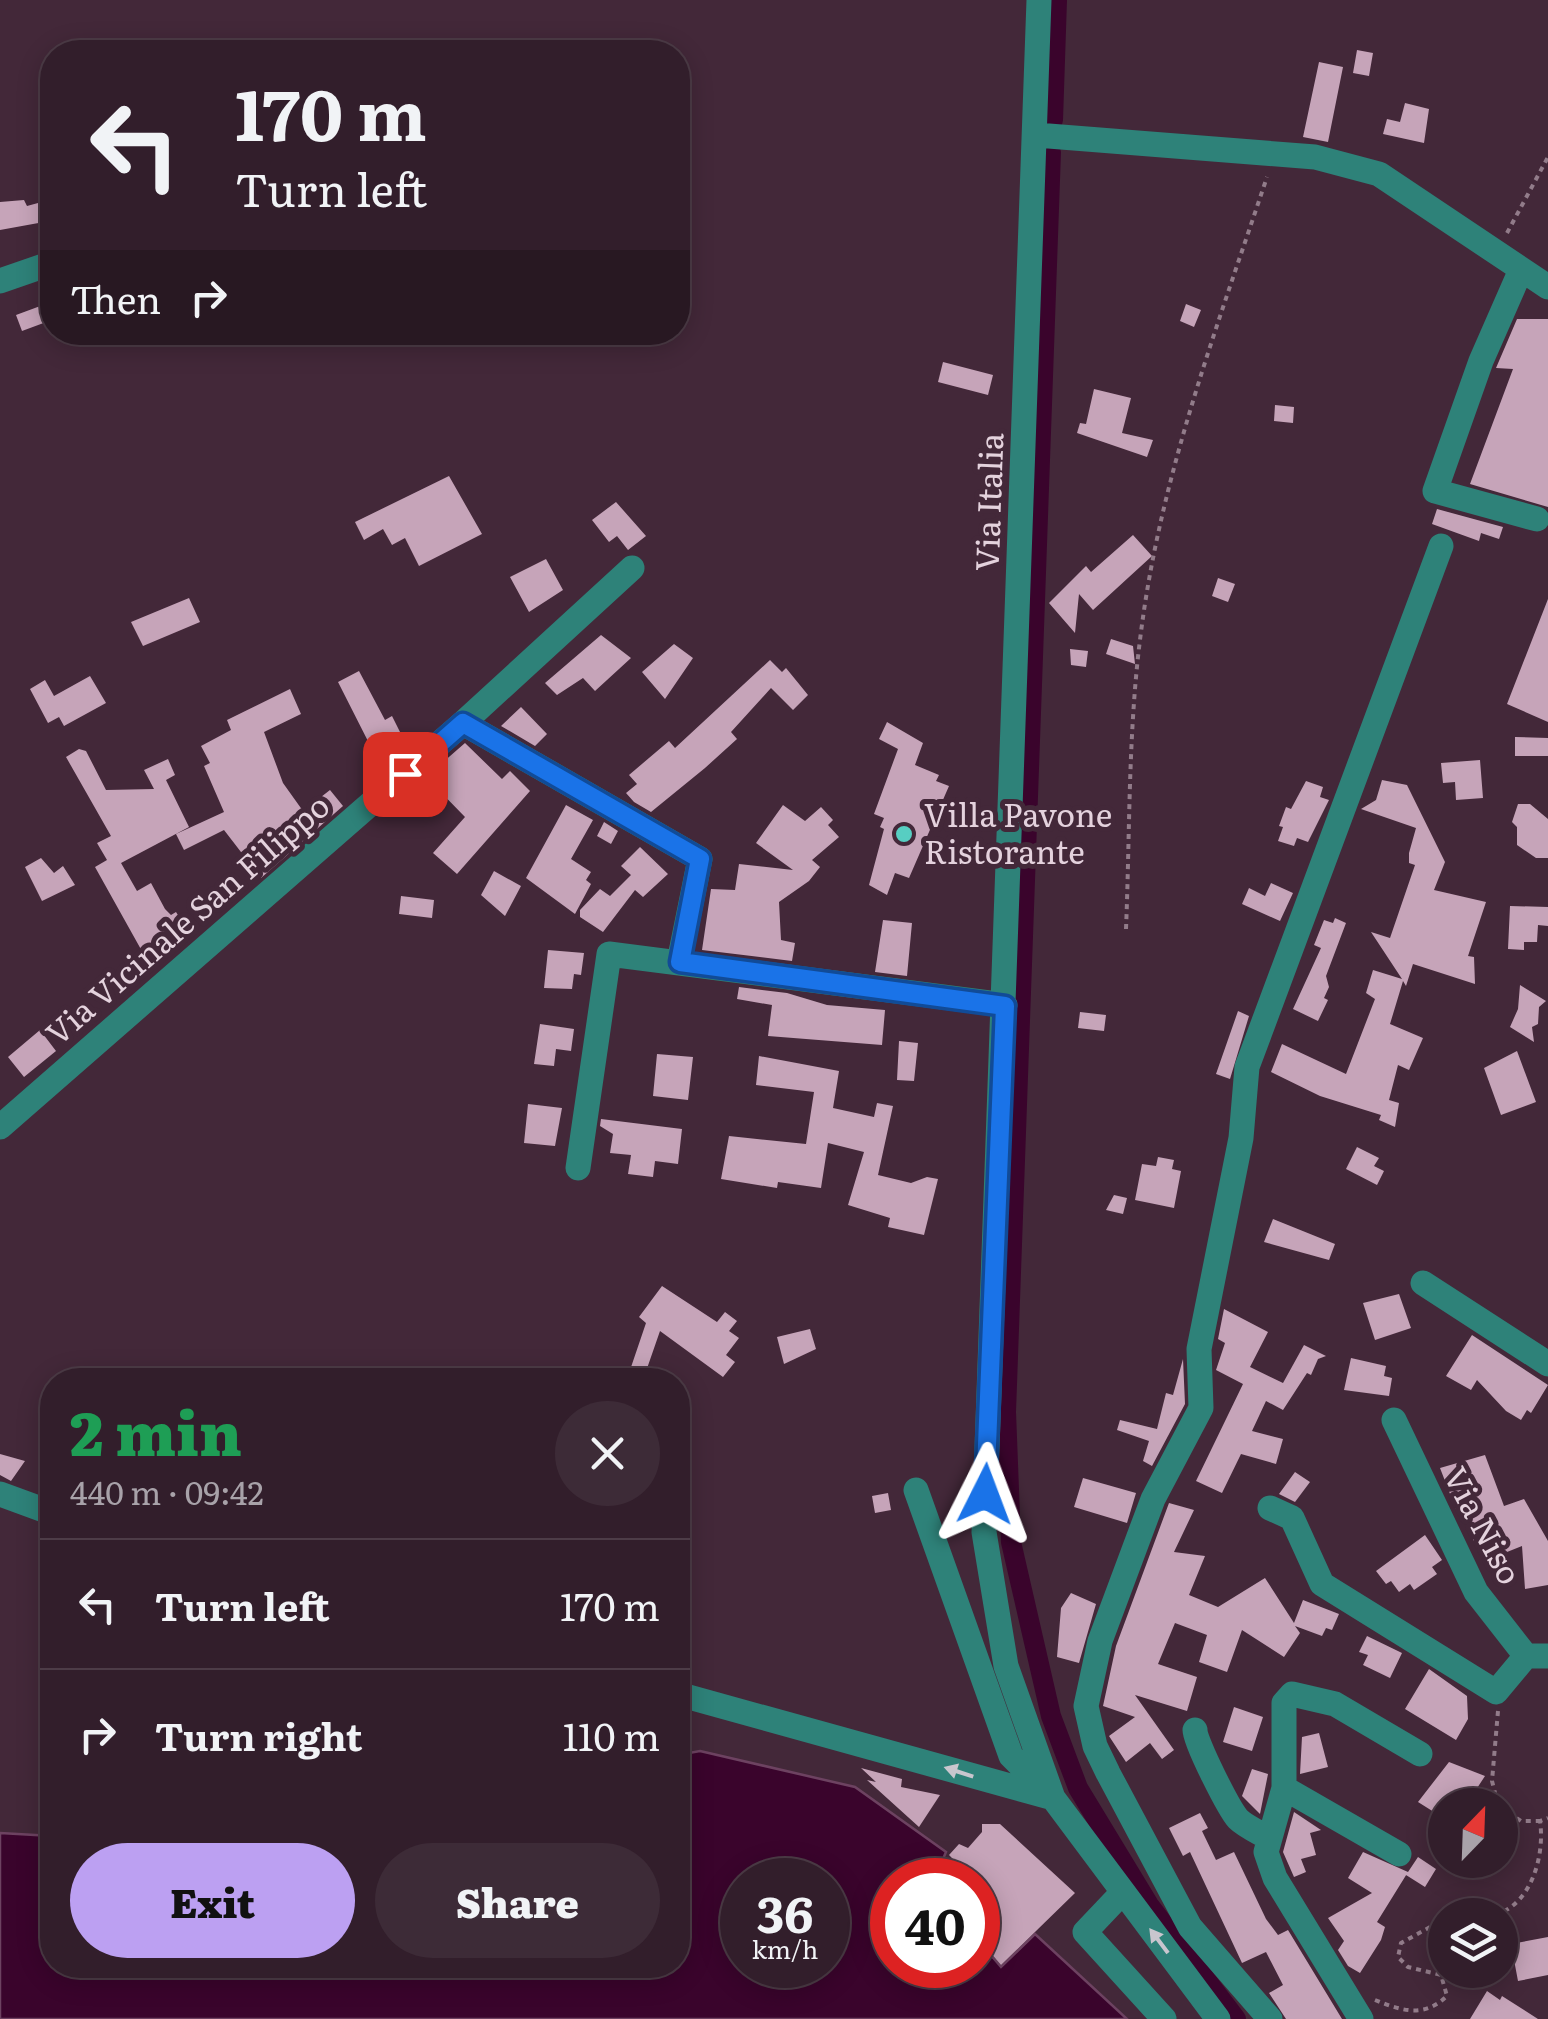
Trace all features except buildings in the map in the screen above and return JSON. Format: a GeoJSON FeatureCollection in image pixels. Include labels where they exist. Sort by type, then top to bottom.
{"type":"FeatureCollection","features":[{"type":"Feature","properties":{"kind":"street","name":"Via Italia"},"geometry":{"type":"LineString","coordinates":[[1039,0],[984,1532],[1006,1666],[1053,1798]]}},
{"type":"Feature","properties":{"kind":"street"},"geometry":{"type":"LineString","coordinates":[[1036,134],[1315,156],[1378,174],[1497,251],[1520,272],[1548,287]]}},
{"type":"Feature","properties":{"kind":"street"},"geometry":{"type":"LineString","coordinates":[[0,281],[40,267]]}},
{"type":"Feature","properties":{"kind":"street"},"geometry":{"type":"LineString","coordinates":[[1520,272],[1481,361],[1436,491],[1536,519]]}},
{"type":"Feature","properties":{"kind":"street"},"geometry":{"type":"LineString","coordinates":[[1270,2019],[1190,1927],[1108,1773],[1090,1728],[1086,1706],[1100,1641],[1154,1498],[1201,1408],[1198,1349],[1241,1138],[1247,1067],[1441,546]]}},
{"type":"Feature","properties":{"kind":"street","name":"Via Vicinale San Filippo"},"geometry":{"type":"LineString","coordinates":[[0,1127],[463,723],[632,568]]}},
{"type":"Feature","properties":{"kind":"street"},"geometry":{"type":"LineString","coordinates":[[463,723],[700,859],[680,962]]}},
{"type":"Feature","properties":{"kind":"street"},"geometry":{"type":"LineString","coordinates":[[578,1168],[609,954],[1005,1006]]}},
{"type":"Feature","properties":{"kind":"street"},"geometry":{"type":"LineString","coordinates":[[1424,1283],[1548,1364]]}},
{"type":"Feature","properties":{"kind":"street","name":"Via Niso"},"geometry":{"type":"LineString","coordinates":[[1394,1420],[1476,1592],[1537,1656]]}},
{"type":"Feature","properties":{"kind":"street"},"geometry":{"type":"LineString","coordinates":[[916,1490],[1011,1756],[1053,1798],[1218,2019]]}},
{"type":"Feature","properties":{"kind":"street"},"geometry":{"type":"LineString","coordinates":[[0,1494],[40,1509]]}},
{"type":"Feature","properties":{"kind":"street"},"geometry":{"type":"LineString","coordinates":[[1270,1508],[1292,1518],[1322,1584],[1496,1692],[1537,1656]]}},
{"type":"Feature","properties":{"kind":"street"},"geometry":{"type":"LineString","coordinates":[[1360,2016],[1275,1878],[1266,1852],[1267,1837],[1284,1788],[1284,1703],[1292,1694],[1335,1704],[1420,1754]]}},
{"type":"Feature","properties":{"kind":"street"},"geometry":{"type":"LineString","coordinates":[[690,1697],[1053,1798]]}},
{"type":"Feature","properties":{"kind":"street"},"geometry":{"type":"LineString","coordinates":[[1195,1730],[1195,1743],[1209,1761],[1238,1818],[1267,1837]]}},
{"type":"Feature","properties":{"kind":"street"},"geometry":{"type":"LineString","coordinates":[[1284,1788],[1399,1854]]}},
{"type":"Feature","properties":{"kind":"street"},"geometry":{"type":"LineString","coordinates":[[1122,1894],[1085,1932],[1164,2019]]}},
{"type":"Feature","properties":{"kind":"path"},"geometry":{"type":"LineString","coordinates":[[1126,929],[1140,633],[1161,521],[1181,434],[1274,154]]}},
{"type":"Feature","properties":{"kind":"path"},"geometry":{"type":"LineString","coordinates":[[1497,251],[1548,157]]}},
{"type":"Feature","properties":{"kind":"path"},"geometry":{"type":"LineString","coordinates":[[1494,1788],[1499,1719],[1496,1692]]}},
{"type":"Feature","properties":{"kind":"path"},"geometry":{"type":"LineString","coordinates":[[1518,1819],[1548,1818]]}},
{"type":"Feature","properties":{"kind":"path"},"geometry":{"type":"LineString","coordinates":[[1518,1900],[1535,1872],[1543,1842],[1540,1821]]}},
{"type":"Feature","properties":{"kind":"path"},"geometry":{"type":"LineString","coordinates":[[1428,1928],[1401,1943],[1398,1957],[1408,1967],[1428,1972]]}},
{"type":"Feature","properties":{"kind":"path"},"geometry":{"type":"LineString","coordinates":[[1360,2016],[1370,1998],[1419,2012],[1436,2007],[1446,1996],[1444,1988]]}},
{"type":"Feature","properties":{"kind":"shaded area"},"geometry":{"type":"Polygon","coordinates":[[[700,1751],[855,1787],[946,1852],[943,1858],[870,1858],[870,1988],[1000,1988],[1000,1966],[1035,1934],[1127,2019],[0,2019],[0,1833],[40,1835],[40,1978],[690,1978],[690,1753],[700,1751]]]}},
{"type":"Feature","properties":{"kind":"waterway"},"geometry":{"type":"LineString","coordinates":[[1053,120],[1057,0]]}},
{"type":"Feature","properties":{"kind":"waterway"},"geometry":{"type":"LineString","coordinates":[[1051,152],[1006,1412],[1011,1542],[1051,1716],[1078,1788],[1149,1905],[1236,2019]]}},
{"type":"Feature","properties":{"kind":"place","name":"Villa Pavone Ristorante"},"geometry":{"type":"Point","coordinates":[904,834]}},
{"type":"Feature","properties":{"kind":"route"},"geometry":{"type":"LineString","coordinates":[[405,774],[463,723],[700,859],[680,962],[1005,1006],[985,1494]]}}]}
